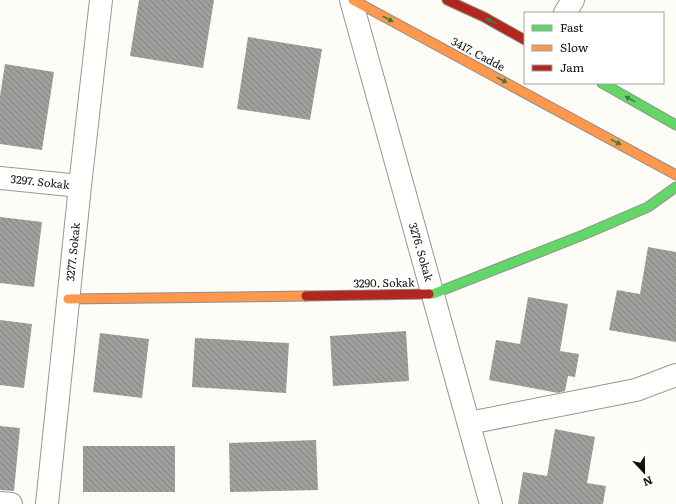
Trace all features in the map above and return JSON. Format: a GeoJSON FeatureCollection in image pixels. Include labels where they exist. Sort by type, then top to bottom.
{"type":"FeatureCollection","features":[{"type":"Feature","properties":{"kind":"street","name":"3277. Sokak"},"geometry":{"type":"LineString","coordinates":[[47,504],[101,0]]}},
{"type":"Feature","properties":{"kind":"street","name":"3417. Cadde"},"geometry":{"type":"LineString","coordinates":[[352,0],[676,175]]}},
{"type":"Feature","properties":{"kind":"street","name":"3276. Sokak"},"geometry":{"type":"LineString","coordinates":[[352,0],[491,504]]}},
{"type":"Feature","properties":{"kind":"street"},"geometry":{"type":"LineString","coordinates":[[447,0],[484,16],[524,39]]}},
{"type":"Feature","properties":{"kind":"street"},"geometry":{"type":"LineString","coordinates":[[566,12],[573,0]]}},
{"type":"Feature","properties":{"kind":"street"},"geometry":{"type":"LineString","coordinates":[[604,84],[676,125]]}},
{"type":"Feature","properties":{"kind":"street","name":"3297. Sokak"},"geometry":{"type":"LineString","coordinates":[[0,178],[80,186]]}},
{"type":"Feature","properties":{"kind":"street","name":"3290. Sokak"},"geometry":{"type":"LineString","coordinates":[[68,299],[433,294],[583,235],[648,207],[676,187]]}},
{"type":"Feature","properties":{"kind":"street"},"geometry":{"type":"LineString","coordinates":[[469,424],[636,390],[676,375]]}},
{"type":"Feature","properties":{"kind":"street"},"geometry":{"type":"LineString","coordinates":[[0,503],[11,504]]}},
{"type":"Feature","properties":{"kind":"building"},"geometry":{"type":"Polygon","coordinates":[[[139,0],[214,0],[203,68],[130,56],[139,0]]]}},
{"type":"Feature","properties":{"kind":"building"},"geometry":{"type":"Polygon","coordinates":[[[248,37],[322,49],[310,120],[237,109],[248,37]]]}},
{"type":"Feature","properties":{"kind":"building"},"geometry":{"type":"Polygon","coordinates":[[[5,64],[54,72],[42,150],[0,144],[0,96],[5,64]]]}},
{"type":"Feature","properties":{"kind":"building"},"geometry":{"type":"Polygon","coordinates":[[[0,217],[42,222],[34,287],[0,283],[0,217]]]}},
{"type":"Feature","properties":{"kind":"building"},"geometry":{"type":"Polygon","coordinates":[[[648,247],[676,252],[676,342],[609,330],[617,290],[640,294],[648,247]]]}},
{"type":"Feature","properties":{"kind":"building"},"geometry":{"type":"Polygon","coordinates":[[[528,297],[568,304],[560,351],[579,354],[575,377],[568,376],[565,391],[558,393],[489,380],[496,340],[520,344],[528,297]]]}},
{"type":"Feature","properties":{"kind":"building"},"geometry":{"type":"Polygon","coordinates":[[[0,320],[32,324],[24,388],[0,385],[0,320]]]}},
{"type":"Feature","properties":{"kind":"building"},"geometry":{"type":"Polygon","coordinates":[[[406,331],[409,381],[333,386],[330,336],[406,331]]]}},
{"type":"Feature","properties":{"kind":"building"},"geometry":{"type":"Polygon","coordinates":[[[100,333],[149,339],[142,398],[93,392],[100,333]]]}},
{"type":"Feature","properties":{"kind":"building"},"geometry":{"type":"Polygon","coordinates":[[[195,338],[289,343],[286,393],[192,387],[195,338]]]}},
{"type":"Feature","properties":{"kind":"building"},"geometry":{"type":"Polygon","coordinates":[[[0,426],[20,428],[14,491],[0,490],[0,426]]]}},
{"type":"Feature","properties":{"kind":"building"},"geometry":{"type":"Polygon","coordinates":[[[555,429],[595,437],[587,483],[606,486],[603,504],[518,504],[523,472],[547,476],[555,429]]]}},
{"type":"Feature","properties":{"kind":"building"},"geometry":{"type":"Polygon","coordinates":[[[316,440],[318,490],[230,492],[229,443],[316,440]]]}},
{"type":"Feature","properties":{"kind":"building"},"geometry":{"type":"Polygon","coordinates":[[[83,446],[175,446],[175,492],[83,492],[83,446]]]}},
{"type":"Feature","properties":{"kind":"traffic: fast"},"geometry":{"type":"LineString","coordinates":[[604,84],[676,125]]}},
{"type":"Feature","properties":{"kind":"traffic: fast"},"geometry":{"type":"LineString","coordinates":[[429,294],[433,294],[583,235],[648,207],[676,187]]}},
{"type":"Feature","properties":{"kind":"traffic: slow"},"geometry":{"type":"LineString","coordinates":[[353,0],[676,175]]}},
{"type":"Feature","properties":{"kind":"traffic: slow"},"geometry":{"type":"LineString","coordinates":[[68,299],[306,296]]}},
{"type":"Feature","properties":{"kind":"traffic: jam"},"geometry":{"type":"LineString","coordinates":[[447,0],[484,17],[524,39]]}},
{"type":"Feature","properties":{"kind":"traffic: jam"},"geometry":{"type":"LineString","coordinates":[[306,296],[429,294]]}}]}
